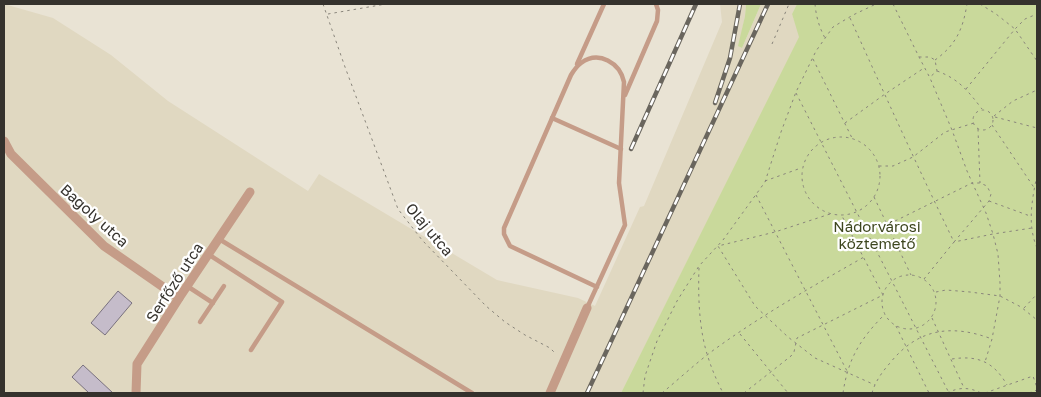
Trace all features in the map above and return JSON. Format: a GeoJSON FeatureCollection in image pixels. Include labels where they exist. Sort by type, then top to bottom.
{"type":"FeatureCollection","features":[{"type":"Feature","properties":{"kind":"street","name":"Bagoly utca"},"geometry":{"type":"LineString","coordinates":[[4,141],[11,154],[104,246],[179,298]]}},
{"type":"Feature","properties":{"kind":"street","name":"Serfőző utca"},"geometry":{"type":"LineString","coordinates":[[136,393],[137,364],[250,192]]}},
{"type":"Feature","properties":{"kind":"street"},"geometry":{"type":"LineString","coordinates":[[550,393],[587,308]]}},
{"type":"Feature","properties":{"kind":"lane"},"geometry":{"type":"LineString","coordinates":[[596,287],[510,246],[504,234],[504,228],[571,74],[576,67],[604,4]]}},
{"type":"Feature","properties":{"kind":"lane"},"geometry":{"type":"LineString","coordinates":[[623,98],[656,21],[658,10],[656,4]]}},
{"type":"Feature","properties":{"kind":"lane"},"geometry":{"type":"LineString","coordinates":[[576,67],[586,60],[594,58],[608,60],[614,64],[622,75],[624,82],[620,182],[625,226],[587,308]]}},
{"type":"Feature","properties":{"kind":"lane"},"geometry":{"type":"LineString","coordinates":[[552,118],[621,149]]}},
{"type":"Feature","properties":{"kind":"lane"},"geometry":{"type":"LineString","coordinates":[[219,239],[472,393]]}},
{"type":"Feature","properties":{"kind":"lane"},"geometry":{"type":"LineString","coordinates":[[208,254],[282,302],[251,350]]}},
{"type":"Feature","properties":{"kind":"lane"},"geometry":{"type":"LineString","coordinates":[[187,286],[212,303]]}},
{"type":"Feature","properties":{"kind":"lane"},"geometry":{"type":"LineString","coordinates":[[200,322],[224,286]]}},
{"type":"Feature","properties":{"kind":"path","name":"Olaj utca"},"geometry":{"type":"LineString","coordinates":[[323,4],[398,209],[422,240],[486,306],[525,335],[550,348],[556,353],[562,366]]}},
{"type":"Feature","properties":{"kind":"path"},"geometry":{"type":"LineString","coordinates":[[327,14],[386,4]]}},
{"type":"Feature","properties":{"kind":"path"},"geometry":{"type":"LineString","coordinates":[[772,44],[789,4]]}},
{"type":"Feature","properties":{"kind":"path"},"geometry":{"type":"LineString","coordinates":[[815,4],[818,21],[825,38]]}},
{"type":"Feature","properties":{"kind":"path"},"geometry":{"type":"LineString","coordinates":[[644,393],[645,376],[657,341],[677,301],[699,266],[732,229],[765,182],[796,92],[812,58],[833,27],[876,4]]}},
{"type":"Feature","properties":{"kind":"path"},"geometry":{"type":"LineString","coordinates":[[893,4],[930,78],[993,234],[998,254],[1000,296],[992,339],[985,362]]}},
{"type":"Feature","properties":{"kind":"path"},"geometry":{"type":"LineString","coordinates":[[936,60],[946,53],[959,36],[967,4]]}},
{"type":"Feature","properties":{"kind":"path"},"geometry":{"type":"LineString","coordinates":[[980,4],[996,14],[1015,30],[1037,61]]}},
{"type":"Feature","properties":{"kind":"path"},"geometry":{"type":"LineString","coordinates":[[966,89],[1025,19],[1037,14]]}},
{"type":"Feature","properties":{"kind":"path"},"geometry":{"type":"LineString","coordinates":[[849,17],[954,242]]}},
{"type":"Feature","properties":{"kind":"path"},"geometry":{"type":"LineString","coordinates":[[919,57],[930,57],[936,60]]}},
{"type":"Feature","properties":{"kind":"path"},"geometry":{"type":"LineString","coordinates":[[812,58],[853,138]]}},
{"type":"Feature","properties":{"kind":"path"},"geometry":{"type":"LineString","coordinates":[[936,60],[937,71]]}},
{"type":"Feature","properties":{"kind":"path"},"geometry":{"type":"LineString","coordinates":[[845,123],[924,68]]}},
{"type":"Feature","properties":{"kind":"path"},"geometry":{"type":"LineString","coordinates":[[937,71],[949,76],[966,89],[982,110]]}},
{"type":"Feature","properties":{"kind":"path"},"geometry":{"type":"LineString","coordinates":[[930,78],[937,71]]}},
{"type":"Feature","properties":{"kind":"path"},"geometry":{"type":"LineString","coordinates":[[1034,189],[992,125],[993,116],[1013,101],[1037,90]]}},
{"type":"Feature","properties":{"kind":"path"},"geometry":{"type":"LineString","coordinates":[[796,92],[948,393],[964,388],[981,393]]}},
{"type":"Feature","properties":{"kind":"path"},"geometry":{"type":"LineString","coordinates":[[992,125],[984,130],[978,128],[974,123],[973,117],[979,110],[989,111],[993,116],[1037,128]]}},
{"type":"Feature","properties":{"kind":"path"},"geometry":{"type":"LineString","coordinates":[[879,166],[893,166],[913,157],[945,132],[974,123]]}},
{"type":"Feature","properties":{"kind":"path"},"geometry":{"type":"LineString","coordinates":[[978,128],[980,183]]}},
{"type":"Feature","properties":{"kind":"path"},"geometry":{"type":"LineString","coordinates":[[831,138],[853,138],[865,144],[874,154],[879,166],[879,187],[867,206],[858,212],[842,216],[830,214],[819,209],[810,201],[804,191],[801,180],[802,168],[812,148],[821,142],[831,138]]}},
{"type":"Feature","properties":{"kind":"path"},"geometry":{"type":"LineString","coordinates":[[765,182],[802,168]]}},
{"type":"Feature","properties":{"kind":"path"},"geometry":{"type":"LineString","coordinates":[[1037,175],[1031,216],[1037,248]]}},
{"type":"Feature","properties":{"kind":"path"},"geometry":{"type":"LineString","coordinates":[[887,225],[972,183],[980,183],[987,186],[991,194],[989,201],[924,279]]}},
{"type":"Feature","properties":{"kind":"path"},"geometry":{"type":"LineString","coordinates":[[1033,195],[1037,194]]}},
{"type":"Feature","properties":{"kind":"path"},"geometry":{"type":"LineString","coordinates":[[756,195],[847,372]]}},
{"type":"Feature","properties":{"kind":"path"},"geometry":{"type":"LineString","coordinates":[[874,197],[912,275]]}},
{"type":"Feature","properties":{"kind":"path"},"geometry":{"type":"LineString","coordinates":[[989,201],[1031,216]]}},
{"type":"Feature","properties":{"kind":"path"},"geometry":{"type":"LineString","coordinates":[[718,246],[775,232],[830,214]]}},
{"type":"Feature","properties":{"kind":"path"},"geometry":{"type":"LineString","coordinates":[[842,216],[883,296]]}},
{"type":"Feature","properties":{"kind":"path"},"geometry":{"type":"LineString","coordinates":[[954,242],[1032,228]]}},
{"type":"Feature","properties":{"kind":"path"},"geometry":{"type":"LineString","coordinates":[[718,246],[755,306],[765,316],[815,358],[875,385]]}},
{"type":"Feature","properties":{"kind":"path"},"geometry":{"type":"LineString","coordinates":[[662,393],[707,356],[739,333],[805,290],[864,257]]}},
{"type":"Feature","properties":{"kind":"path"},"geometry":{"type":"LineString","coordinates":[[699,266],[700,314],[707,356],[723,393]]}},
{"type":"Feature","properties":{"kind":"path"},"geometry":{"type":"LineString","coordinates":[[912,275],[924,279],[935,292],[936,310],[932,318],[923,326],[916,329],[903,329],[896,326],[885,314],[882,302],[883,296],[885,290],[893,281],[912,275]]}},
{"type":"Feature","properties":{"kind":"path"},"geometry":{"type":"LineString","coordinates":[[935,292],[946,290],[1000,296],[1024,309],[1037,320]]}},
{"type":"Feature","properties":{"kind":"path"},"geometry":{"type":"LineString","coordinates":[[1024,309],[1037,294]]}},
{"type":"Feature","properties":{"kind":"path"},"geometry":{"type":"LineString","coordinates":[[744,393],[791,356],[794,352],[797,338],[883,296]]}},
{"type":"Feature","properties":{"kind":"path"},"geometry":{"type":"LineString","coordinates":[[843,393],[850,363],[864,337],[885,314]]}},
{"type":"Feature","properties":{"kind":"path"},"geometry":{"type":"LineString","coordinates":[[932,318],[964,388]]}},
{"type":"Feature","properties":{"kind":"path"},"geometry":{"type":"LineString","coordinates":[[896,326],[929,393]]}},
{"type":"Feature","properties":{"kind":"path"},"geometry":{"type":"LineString","coordinates":[[872,393],[882,373],[893,359],[906,347],[921,338],[938,331],[952,330],[968,331],[992,339]]}},
{"type":"Feature","properties":{"kind":"path"},"geometry":{"type":"LineString","coordinates":[[739,333],[788,393]]}},
{"type":"Feature","properties":{"kind":"path"},"geometry":{"type":"LineString","coordinates":[[951,359],[964,357],[985,362],[996,369],[1007,385]]}},
{"type":"Feature","properties":{"kind":"path"},"geometry":{"type":"LineString","coordinates":[[985,393],[1033,376],[1037,389],[1029,393]]}},
{"type":"Feature","properties":{"kind":"shaded area"},"geometry":{"type":"Polygon","coordinates":[[[4,4],[53,18],[111,55],[168,101],[308,191],[319,174],[497,280],[578,298],[595,306],[640,207],[644,206],[722,22],[720,4],[746,4],[739,46],[742,48],[761,4],[797,4],[792,14],[800,37],[621,393],[4,393],[4,4]]]}},
{"type":"Feature","properties":{"kind":"green space"},"geometry":{"type":"Polygon","coordinates":[[[746,4],[761,4],[742,48],[738,46],[746,4]]]}},
{"type":"Feature","properties":{"kind":"green space","name":"Nádorvárosi köztemető"},"geometry":{"type":"Polygon","coordinates":[[[797,4],[1037,4],[1037,393],[621,393],[799,37],[792,14],[797,4]]]}},
{"type":"Feature","properties":{"kind":"building"},"geometry":{"type":"Polygon","coordinates":[[[118,291],[132,303],[105,335],[91,323],[118,291]]]}},
{"type":"Feature","properties":{"kind":"building"},"geometry":{"type":"Polygon","coordinates":[[[83,365],[113,393],[89,393],[72,377],[83,365]]]}},
{"type":"Feature","properties":{"kind":"railway"},"geometry":{"type":"LineString","coordinates":[[631,149],[696,4]]}},
{"type":"Feature","properties":{"kind":"railway"},"geometry":{"type":"LineString","coordinates":[[715,103],[730,58],[740,4]]}},
{"type":"Feature","properties":{"kind":"railway"},"geometry":{"type":"LineString","coordinates":[[587,393],[768,4]]}}]}
